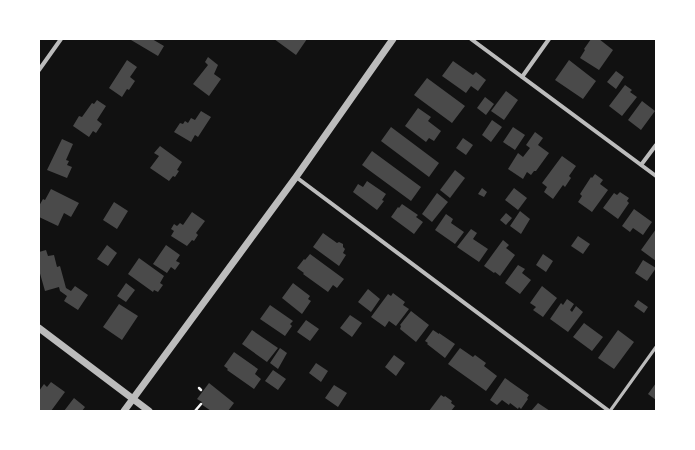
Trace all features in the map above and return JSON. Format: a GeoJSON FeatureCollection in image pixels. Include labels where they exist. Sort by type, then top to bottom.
{"type":"FeatureCollection","features":[{"type":"Feature","properties":{"kind":"street"},"geometry":{"type":"LineString","coordinates":[[39,70],[61,39]]}},
{"type":"Feature","properties":{"kind":"street"},"geometry":{"type":"LineString","coordinates":[[124,411],[296,177],[393,39]]}},
{"type":"Feature","properties":{"kind":"street"},"geometry":{"type":"LineString","coordinates":[[471,39],[656,176]]}},
{"type":"Feature","properties":{"kind":"street"},"geometry":{"type":"LineString","coordinates":[[522,77],[549,39]]}},
{"type":"Feature","properties":{"kind":"street"},"geometry":{"type":"LineString","coordinates":[[641,165],[656,145]]}},
{"type":"Feature","properties":{"kind":"street"},"geometry":{"type":"LineString","coordinates":[[296,177],[610,411]]}},
{"type":"Feature","properties":{"kind":"street"},"geometry":{"type":"LineString","coordinates":[[39,328],[149,411]]}},
{"type":"Feature","properties":{"kind":"lane"},"geometry":{"type":"LineString","coordinates":[[610,411],[656,347]]}},
{"type":"Feature","properties":{"kind":"path"},"geometry":{"type":"LineString","coordinates":[[195,411],[201,404]]}},
{"type":"Feature","properties":{"kind":"building"},"geometry":{"type":"Polygon","coordinates":[[[152,39],[164,46],[158,56],[131,40],[152,39]]]}},
{"type":"Feature","properties":{"kind":"building"},"geometry":{"type":"Polygon","coordinates":[[[274,39],[307,39],[296,55],[274,39]]]}},
{"type":"Feature","properties":{"kind":"building"},"geometry":{"type":"Polygon","coordinates":[[[591,39],[599,39],[613,50],[599,70],[580,58],[591,39]]]}},
{"type":"Feature","properties":{"kind":"building"},"geometry":{"type":"Polygon","coordinates":[[[208,57],[218,65],[214,74],[221,79],[209,96],[193,84],[208,65],[205,62],[208,57]]]}},
{"type":"Feature","properties":{"kind":"building"},"geometry":{"type":"Polygon","coordinates":[[[127,60],[137,67],[130,77],[135,81],[122,97],[109,88],[127,60]]]}},
{"type":"Feature","properties":{"kind":"building"},"geometry":{"type":"Polygon","coordinates":[[[569,60],[596,81],[583,99],[555,80],[569,60]]]}},
{"type":"Feature","properties":{"kind":"building"},"geometry":{"type":"Polygon","coordinates":[[[453,61],[473,75],[476,72],[486,80],[478,91],[471,86],[466,93],[442,76],[453,61]]]}},
{"type":"Feature","properties":{"kind":"building"},"geometry":{"type":"Polygon","coordinates":[[[616,71],[624,77],[616,89],[607,82],[616,71]]]}},
{"type":"Feature","properties":{"kind":"building"},"geometry":{"type":"Polygon","coordinates":[[[427,78],[465,106],[452,123],[414,95],[427,78]]]}},
{"type":"Feature","properties":{"kind":"building"},"geometry":{"type":"Polygon","coordinates":[[[625,85],[632,90],[630,92],[637,97],[622,116],[609,106],[625,85]]]}},
{"type":"Feature","properties":{"kind":"building"},"geometry":{"type":"Polygon","coordinates":[[[506,91],[518,100],[504,120],[491,111],[506,91]]]}},
{"type":"Feature","properties":{"kind":"building"},"geometry":{"type":"Polygon","coordinates":[[[485,97],[494,104],[486,115],[477,108],[485,97]]]}},
{"type":"Feature","properties":{"kind":"building"},"geometry":{"type":"Polygon","coordinates":[[[97,100],[106,106],[97,120],[102,124],[96,133],[93,131],[89,137],[73,126],[79,116],[82,117],[92,103],[94,104],[97,100]]]}},
{"type":"Feature","properties":{"kind":"building"},"geometry":{"type":"Polygon","coordinates":[[[642,101],[655,111],[641,130],[628,120],[642,101]]]}},
{"type":"Feature","properties":{"kind":"building"},"geometry":{"type":"Polygon","coordinates":[[[418,108],[431,117],[428,121],[441,131],[434,141],[429,138],[426,142],[405,126],[418,108]]]}},
{"type":"Feature","properties":{"kind":"building"},"geometry":{"type":"Polygon","coordinates":[[[201,111],[211,117],[198,137],[195,135],[191,142],[174,132],[180,123],[183,124],[185,121],[188,123],[191,118],[195,120],[201,111]]]}},
{"type":"Feature","properties":{"kind":"building"},"geometry":{"type":"Polygon","coordinates":[[[492,120],[502,127],[491,142],[482,135],[492,120]]]}},
{"type":"Feature","properties":{"kind":"building"},"geometry":{"type":"Polygon","coordinates":[[[391,127],[439,163],[429,177],[381,141],[391,127]]]}},
{"type":"Feature","properties":{"kind":"building"},"geometry":{"type":"Polygon","coordinates":[[[513,127],[525,135],[515,150],[503,142],[513,127]]]}},
{"type":"Feature","properties":{"kind":"building"},"geometry":{"type":"Polygon","coordinates":[[[535,132],[543,138],[538,145],[549,153],[536,171],[534,171],[531,175],[527,172],[523,179],[508,169],[518,153],[523,157],[530,148],[526,145],[535,132]]]}},
{"type":"Feature","properties":{"kind":"building"},"geometry":{"type":"Polygon","coordinates":[[[463,138],[473,145],[466,155],[456,148],[463,138]]]}},
{"type":"Feature","properties":{"kind":"building"},"geometry":{"type":"Polygon","coordinates":[[[62,139],[73,144],[66,160],[69,161],[67,165],[72,167],[67,178],[47,170],[62,139]]]}},
{"type":"Feature","properties":{"kind":"building"},"geometry":{"type":"Polygon","coordinates":[[[160,146],[182,162],[175,177],[173,176],[169,181],[150,168],[159,156],[154,153],[160,146]]]}},
{"type":"Feature","properties":{"kind":"building"},"geometry":{"type":"Polygon","coordinates":[[[372,151],[421,187],[411,201],[362,165],[372,151]]]}},
{"type":"Feature","properties":{"kind":"building"},"geometry":{"type":"Polygon","coordinates":[[[562,156],[576,166],[569,176],[571,178],[565,187],[563,185],[553,199],[544,192],[547,187],[542,183],[562,156]]]}},
{"type":"Feature","properties":{"kind":"building"},"geometry":{"type":"Polygon","coordinates":[[[455,170],[465,178],[450,198],[440,190],[455,170]]]}},
{"type":"Feature","properties":{"kind":"building"},"geometry":{"type":"Polygon","coordinates":[[[595,174],[603,180],[600,184],[608,190],[592,212],[578,202],[582,196],[580,194],[591,177],[592,178],[595,174]]]}},
{"type":"Feature","properties":{"kind":"building"},"geometry":{"type":"Polygon","coordinates":[[[367,181],[386,194],[382,200],[384,201],[377,210],[353,192],[358,184],[363,187],[367,181]]]}},
{"type":"Feature","properties":{"kind":"building"},"geometry":{"type":"Polygon","coordinates":[[[482,188],[487,192],[484,197],[478,194],[482,188]]]}},
{"type":"Feature","properties":{"kind":"building"},"geometry":{"type":"Polygon","coordinates":[[[514,188],[527,198],[518,210],[505,200],[514,188]]]}},
{"type":"Feature","properties":{"kind":"building"},"geometry":{"type":"Polygon","coordinates":[[[51,189],[79,203],[71,217],[64,213],[58,226],[39,217],[39,206],[43,199],[45,200],[51,189]]]}},
{"type":"Feature","properties":{"kind":"building"},"geometry":{"type":"Polygon","coordinates":[[[620,192],[629,198],[627,201],[629,203],[618,219],[603,208],[614,193],[617,195],[620,192]]]}},
{"type":"Feature","properties":{"kind":"building"},"geometry":{"type":"Polygon","coordinates":[[[437,193],[448,202],[432,222],[422,214],[437,193]]]}},
{"type":"Feature","properties":{"kind":"building"},"geometry":{"type":"Polygon","coordinates":[[[114,202],[128,211],[117,229],[103,220],[114,202]]]}},
{"type":"Feature","properties":{"kind":"building"},"geometry":{"type":"Polygon","coordinates":[[[402,204],[418,215],[416,217],[423,222],[414,234],[391,217],[402,204]]]}},
{"type":"Feature","properties":{"kind":"building"},"geometry":{"type":"Polygon","coordinates":[[[634,209],[652,222],[643,235],[633,228],[630,232],[622,226],[634,209]]]}},
{"type":"Feature","properties":{"kind":"building"},"geometry":{"type":"Polygon","coordinates":[[[520,211],[530,219],[521,234],[510,226],[520,211]]]}},
{"type":"Feature","properties":{"kind":"building"},"geometry":{"type":"Polygon","coordinates":[[[192,212],[205,221],[196,233],[198,235],[194,241],[192,240],[187,246],[171,236],[174,231],[171,229],[174,224],[177,226],[180,223],[183,225],[192,212]]]}},
{"type":"Feature","properties":{"kind":"building"},"geometry":{"type":"Polygon","coordinates":[[[506,213],[512,218],[506,225],[500,220],[506,213]]]}},
{"type":"Feature","properties":{"kind":"building"},"geometry":{"type":"Polygon","coordinates":[[[446,214],[453,219],[451,223],[464,232],[455,244],[435,230],[446,214]]]}},
{"type":"Feature","properties":{"kind":"building"},"geometry":{"type":"Polygon","coordinates":[[[471,229],[477,233],[473,239],[488,249],[479,262],[457,247],[471,229]]]}},
{"type":"Feature","properties":{"kind":"building"},"geometry":{"type":"Polygon","coordinates":[[[656,229],[656,261],[641,250],[656,229]]]}},
{"type":"Feature","properties":{"kind":"building"},"geometry":{"type":"Polygon","coordinates":[[[323,233],[337,243],[339,242],[343,244],[345,249],[343,253],[346,255],[339,266],[313,247],[323,233]]]}},
{"type":"Feature","properties":{"kind":"building"},"geometry":{"type":"Polygon","coordinates":[[[578,236],[590,244],[583,254],[571,246],[578,236]]]}},
{"type":"Feature","properties":{"kind":"building"},"geometry":{"type":"Polygon","coordinates":[[[503,240],[509,245],[506,248],[515,255],[500,276],[484,266],[503,240]]]}},
{"type":"Feature","properties":{"kind":"building"},"geometry":{"type":"Polygon","coordinates":[[[107,245],[117,253],[108,266],[97,259],[107,245]]]}},
{"type":"Feature","properties":{"kind":"building"},"geometry":{"type":"Polygon","coordinates":[[[166,245],[180,255],[176,261],[180,263],[175,270],[171,267],[167,273],[153,264],[166,245]]]}},
{"type":"Feature","properties":{"kind":"building"},"geometry":{"type":"Polygon","coordinates":[[[46,250],[48,256],[54,255],[57,267],[60,266],[66,288],[71,291],[75,286],[88,295],[78,310],[64,301],[67,296],[60,291],[59,287],[45,291],[39,270],[39,252],[46,250]]]}},
{"type":"Feature","properties":{"kind":"building"},"geometry":{"type":"Polygon","coordinates":[[[310,254],[344,279],[337,288],[333,285],[328,292],[297,268],[310,254]]]}},
{"type":"Feature","properties":{"kind":"building"},"geometry":{"type":"Polygon","coordinates":[[[543,254],[553,261],[546,272],[536,265],[543,254]]]}},
{"type":"Feature","properties":{"kind":"building"},"geometry":{"type":"Polygon","coordinates":[[[139,258],[164,276],[160,283],[163,285],[158,292],[154,290],[153,292],[128,274],[139,258]]]}},
{"type":"Feature","properties":{"kind":"building"},"geometry":{"type":"Polygon","coordinates":[[[643,260],[656,268],[647,281],[635,273],[643,260]]]}},
{"type":"Feature","properties":{"kind":"building"},"geometry":{"type":"Polygon","coordinates":[[[518,265],[525,269],[522,273],[531,280],[520,294],[505,283],[518,265]]]}},
{"type":"Feature","properties":{"kind":"building"},"geometry":{"type":"Polygon","coordinates":[[[126,283],[135,290],[126,302],[117,296],[126,283]]]}},
{"type":"Feature","properties":{"kind":"building"},"geometry":{"type":"Polygon","coordinates":[[[293,283],[310,296],[308,299],[311,301],[302,314],[282,298],[293,283]]]}},
{"type":"Feature","properties":{"kind":"building"},"geometry":{"type":"Polygon","coordinates":[[[542,286],[557,298],[543,317],[533,310],[536,307],[530,303],[542,286]]]}},
{"type":"Feature","properties":{"kind":"building"},"geometry":{"type":"Polygon","coordinates":[[[368,289],[380,299],[371,312],[358,302],[368,289]]]}},
{"type":"Feature","properties":{"kind":"building"},"geometry":{"type":"Polygon","coordinates":[[[393,293],[405,302],[403,305],[409,309],[396,326],[389,321],[385,327],[371,317],[388,294],[391,296],[393,293]]]}},
{"type":"Feature","properties":{"kind":"building"},"geometry":{"type":"Polygon","coordinates":[[[567,299],[574,304],[570,310],[572,312],[576,306],[583,312],[568,332],[550,319],[561,303],[563,305],[567,299]]]}},
{"type":"Feature","properties":{"kind":"building"},"geometry":{"type":"Polygon","coordinates":[[[638,300],[648,307],[644,313],[634,306],[638,300]]]}},
{"type":"Feature","properties":{"kind":"building"},"geometry":{"type":"Polygon","coordinates":[[[119,304],[138,316],[122,340],[103,327],[119,304]]]}},
{"type":"Feature","properties":{"kind":"building"},"geometry":{"type":"Polygon","coordinates":[[[270,305],[293,321],[290,324],[292,326],[285,336],[260,319],[270,305]]]}},
{"type":"Feature","properties":{"kind":"building"},"geometry":{"type":"Polygon","coordinates":[[[411,311],[429,325],[416,342],[400,329],[400,325],[411,311]]]}},
{"type":"Feature","properties":{"kind":"building"},"geometry":{"type":"Polygon","coordinates":[[[350,315],[362,323],[352,337],[340,328],[350,315]]]}},
{"type":"Feature","properties":{"kind":"building"},"geometry":{"type":"Polygon","coordinates":[[[306,320],[319,329],[310,341],[297,332],[306,320]]]}},
{"type":"Feature","properties":{"kind":"building"},"geometry":{"type":"Polygon","coordinates":[[[584,323],[603,337],[592,351],[573,337],[584,323]]]}},
{"type":"Feature","properties":{"kind":"building"},"geometry":{"type":"Polygon","coordinates":[[[252,330],[278,348],[267,362],[242,344],[252,330]]]}},
{"type":"Feature","properties":{"kind":"building"},"geometry":{"type":"Polygon","coordinates":[[[433,330],[455,344],[445,358],[425,341],[433,330]]]}},
{"type":"Feature","properties":{"kind":"building"},"geometry":{"type":"Polygon","coordinates":[[[618,330],[634,342],[614,369],[598,358],[618,330]]]}},
{"type":"Feature","properties":{"kind":"building"},"geometry":{"type":"Polygon","coordinates":[[[280,348],[287,353],[278,369],[270,363],[280,348]]]}},
{"type":"Feature","properties":{"kind":"building"},"geometry":{"type":"Polygon","coordinates":[[[460,348],[473,357],[475,355],[486,363],[484,366],[497,376],[486,391],[448,364],[460,348]]]}},
{"type":"Feature","properties":{"kind":"building"},"geometry":{"type":"Polygon","coordinates":[[[234,352],[258,369],[255,374],[261,379],[254,389],[227,370],[228,369],[224,366],[234,352]]]}},
{"type":"Feature","properties":{"kind":"building"},"geometry":{"type":"Polygon","coordinates":[[[394,355],[405,363],[396,376],[385,367],[394,355]]]}},
{"type":"Feature","properties":{"kind":"building"},"geometry":{"type":"Polygon","coordinates":[[[316,363],[328,371],[321,382],[309,373],[316,363]]]}},
{"type":"Feature","properties":{"kind":"building"},"geometry":{"type":"Polygon","coordinates":[[[273,370],[286,379],[278,390],[265,381],[273,370]]]}},
{"type":"Feature","properties":{"kind":"building"},"geometry":{"type":"Polygon","coordinates":[[[505,378],[529,395],[521,409],[519,407],[518,409],[510,403],[509,405],[502,400],[497,405],[490,400],[505,378]]]}},
{"type":"Feature","properties":{"kind":"building"},"geometry":{"type":"Polygon","coordinates":[[[51,382],[65,392],[51,411],[39,411],[39,391],[44,384],[47,387],[51,382]]]}},
{"type":"Feature","properties":{"kind":"building"},"geometry":{"type":"Polygon","coordinates":[[[209,383],[234,403],[228,411],[211,411],[197,399],[209,383]]]}},
{"type":"Feature","properties":{"kind":"building"},"geometry":{"type":"Polygon","coordinates":[[[656,383],[656,400],[648,394],[656,383]]]}},
{"type":"Feature","properties":{"kind":"building"},"geometry":{"type":"Polygon","coordinates":[[[334,385],[347,393],[338,407],[325,398],[334,385]]]}},
{"type":"Feature","properties":{"kind":"building"},"geometry":{"type":"Polygon","coordinates":[[[441,395],[452,401],[451,403],[455,406],[451,411],[429,411],[441,395]]]}},
{"type":"Feature","properties":{"kind":"building"},"geometry":{"type":"Polygon","coordinates":[[[74,398],[85,407],[82,411],[64,411],[74,398]]]}},
{"type":"Feature","properties":{"kind":"building"},"geometry":{"type":"Polygon","coordinates":[[[538,403],[550,411],[531,411],[538,403]]]}}]}
